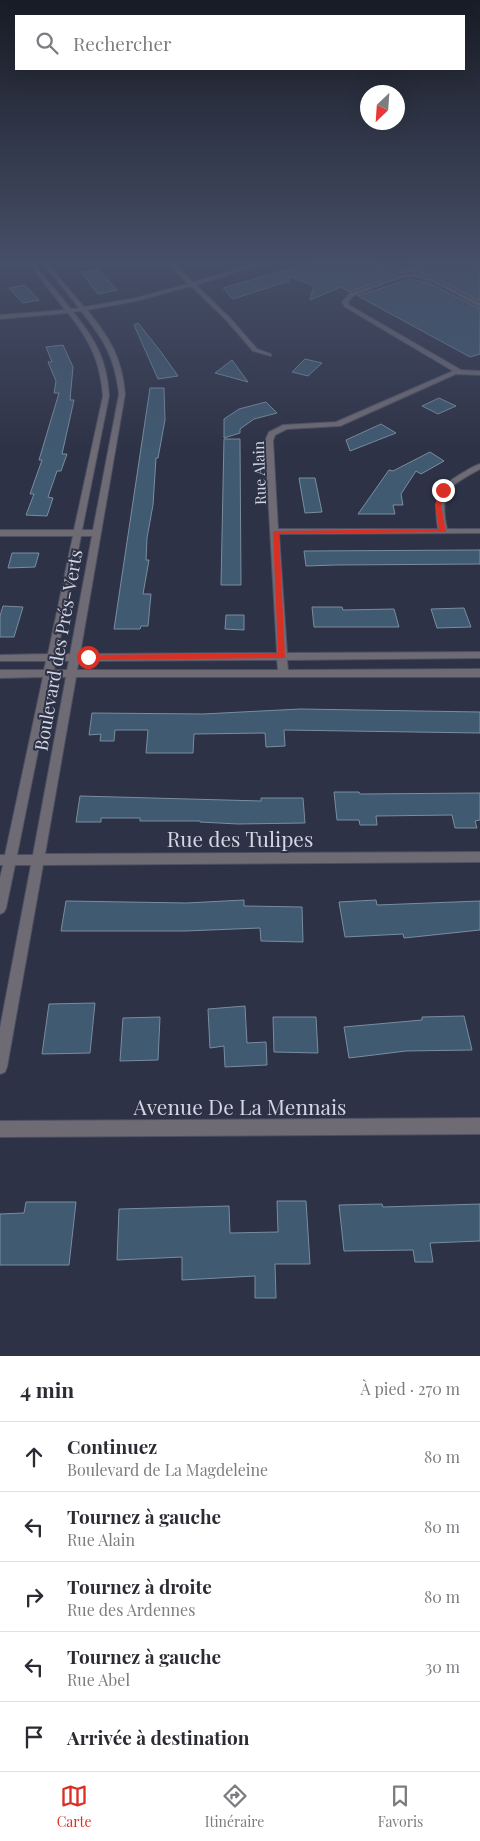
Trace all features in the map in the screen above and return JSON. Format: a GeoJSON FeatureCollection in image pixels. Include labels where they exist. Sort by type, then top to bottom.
{"type":"FeatureCollection","features":[{"type":"Feature","properties":{"kind":"street","name":"Boulevard des Prés-Verts"},"geometry":{"type":"LineString","coordinates":[[0,908],[5,860],[48,674],[105,404],[106,381],[104,365],[97,349],[79,325]]}},
{"type":"Feature","properties":{"kind":"street","name":"Boulevard des Prés-Verts"},"geometry":{"type":"LineString","coordinates":[[0,1067],[121,402],[122,386],[119,367],[113,350],[94,325]]}},
{"type":"Feature","properties":{"kind":"street"},"geometry":{"type":"LineString","coordinates":[[233,325],[255,350],[269,355]]}},
{"type":"Feature","properties":{"kind":"street"},"geometry":{"type":"LineString","coordinates":[[381,325],[458,371]]}},
{"type":"Feature","properties":{"kind":"street","name":"Rue Alain"},"geometry":{"type":"LineString","coordinates":[[283,674],[276,532],[269,441],[272,434],[286,427],[332,425],[343,422],[458,371],[480,373]]}},
{"type":"Feature","properties":{"kind":"street"},"geometry":{"type":"LineString","coordinates":[[443,531],[438,511],[440,495],[452,482],[480,466]]}},
{"type":"Feature","properties":{"kind":"street"},"geometry":{"type":"LineString","coordinates":[[276,532],[480,530]]}},
{"type":"Feature","properties":{"kind":"street"},"geometry":{"type":"LineString","coordinates":[[0,533],[97,533]]}},
{"type":"Feature","properties":{"kind":"street"},"geometry":{"type":"LineString","coordinates":[[0,658],[480,655]]}},
{"type":"Feature","properties":{"kind":"street"},"geometry":{"type":"LineString","coordinates":[[0,674],[480,672]]}},
{"type":"Feature","properties":{"kind":"street","name":"Rue des Tulipes"},"geometry":{"type":"LineString","coordinates":[[5,860],[480,857]]}},
{"type":"Feature","properties":{"kind":"street","name":"Avenue De La Mennais"},"geometry":{"type":"LineString","coordinates":[[0,1129],[480,1126]]}},
{"type":"Feature","properties":{"kind":"building"},"geometry":{"type":"Polygon","coordinates":[[[134,325],[140,325],[178,376],[158,379],[134,325]]]}},
{"type":"Feature","properties":{"kind":"building"},"geometry":{"type":"Polygon","coordinates":[[[412,325],[480,325],[480,354],[470,357],[412,325]]]}},
{"type":"Feature","properties":{"kind":"building"},"geometry":{"type":"Polygon","coordinates":[[[63,345],[73,367],[70,400],[74,400],[62,454],[67,454],[61,471],[57,471],[48,497],[53,498],[47,516],[26,515],[34,494],[30,494],[42,460],[39,460],[59,393],[54,393],[56,381],[48,362],[52,362],[46,347],[63,345]]]}},
{"type":"Feature","properties":{"kind":"building"},"geometry":{"type":"Polygon","coordinates":[[[305,359],[322,363],[308,376],[292,372],[305,359]]]}},
{"type":"Feature","properties":{"kind":"building"},"geometry":{"type":"Polygon","coordinates":[[[232,360],[248,382],[215,373],[232,360]]]}},
{"type":"Feature","properties":{"kind":"building"},"geometry":{"type":"Polygon","coordinates":[[[150,388],[164,388],[165,420],[158,458],[156,458],[153,505],[147,538],[146,560],[149,560],[143,594],[151,594],[148,626],[141,626],[140,629],[114,629],[150,388]]]}},
{"type":"Feature","properties":{"kind":"building"},"geometry":{"type":"Polygon","coordinates":[[[439,398],[456,406],[438,414],[422,406],[439,398]]]}},
{"type":"Feature","properties":{"kind":"building"},"geometry":{"type":"Polygon","coordinates":[[[266,402],[277,413],[254,419],[240,429],[240,433],[224,438],[224,419],[239,409],[266,402]]]}},
{"type":"Feature","properties":{"kind":"building"},"geometry":{"type":"Polygon","coordinates":[[[381,424],[396,433],[350,451],[346,440],[381,424]]]}},
{"type":"Feature","properties":{"kind":"building"},"geometry":{"type":"Polygon","coordinates":[[[224,439],[240,439],[241,585],[221,585],[224,439]]]}},
{"type":"Feature","properties":{"kind":"building"},"geometry":{"type":"Polygon","coordinates":[[[430,452],[444,461],[421,474],[416,471],[401,494],[403,505],[393,505],[395,514],[358,514],[389,470],[393,471],[430,452]]]}},
{"type":"Feature","properties":{"kind":"building"},"geometry":{"type":"Polygon","coordinates":[[[299,478],[315,478],[322,512],[305,513],[299,478]]]}},
{"type":"Feature","properties":{"kind":"building"},"geometry":{"type":"Polygon","coordinates":[[[480,550],[480,564],[306,566],[304,551],[480,550]]]}},
{"type":"Feature","properties":{"kind":"building"},"geometry":{"type":"Polygon","coordinates":[[[12,553],[39,553],[35,567],[8,568],[12,553]]]}},
{"type":"Feature","properties":{"kind":"building"},"geometry":{"type":"Polygon","coordinates":[[[3,606],[23,607],[14,637],[0,637],[0,616],[3,606]]]}},
{"type":"Feature","properties":{"kind":"building"},"geometry":{"type":"Polygon","coordinates":[[[312,607],[342,607],[343,610],[394,609],[399,627],[314,627],[312,607]]]}},
{"type":"Feature","properties":{"kind":"building"},"geometry":{"type":"Polygon","coordinates":[[[464,608],[471,627],[437,628],[431,609],[464,608]]]}},
{"type":"Feature","properties":{"kind":"building"},"geometry":{"type":"Polygon","coordinates":[[[226,615],[244,615],[244,630],[225,629],[226,615]]]}},
{"type":"Feature","properties":{"kind":"building"},"geometry":{"type":"Polygon","coordinates":[[[300,709],[480,712],[480,733],[284,730],[285,746],[266,747],[265,733],[194,734],[193,753],[146,753],[148,730],[115,730],[114,741],[100,741],[101,734],[89,735],[92,713],[203,714],[300,709]]]}},
{"type":"Feature","properties":{"kind":"building"},"geometry":{"type":"Polygon","coordinates":[[[334,792],[359,792],[360,794],[480,793],[480,820],[475,821],[477,828],[455,828],[452,815],[376,816],[377,825],[360,825],[359,820],[337,820],[334,792]]]}},
{"type":"Feature","properties":{"kind":"building"},"geometry":{"type":"Polygon","coordinates":[[[80,796],[261,801],[261,798],[303,798],[305,823],[238,824],[200,821],[140,821],[140,818],[101,818],[101,822],[76,822],[80,796]]]}},
{"type":"Feature","properties":{"kind":"building"},"geometry":{"type":"Polygon","coordinates":[[[244,900],[244,906],[302,907],[303,942],[261,941],[260,928],[185,931],[61,931],[66,901],[187,903],[244,900]]]}},
{"type":"Feature","properties":{"kind":"building"},"geometry":{"type":"Polygon","coordinates":[[[376,900],[377,905],[480,901],[480,930],[404,938],[403,934],[345,937],[339,902],[376,900]]]}},
{"type":"Feature","properties":{"kind":"building"},"geometry":{"type":"Polygon","coordinates":[[[95,1003],[90,1053],[42,1054],[49,1004],[95,1003]]]}},
{"type":"Feature","properties":{"kind":"building"},"geometry":{"type":"Polygon","coordinates":[[[245,1006],[247,1043],[266,1042],[267,1065],[225,1067],[224,1046],[210,1048],[208,1009],[245,1006]]]}},
{"type":"Feature","properties":{"kind":"building"},"geometry":{"type":"Polygon","coordinates":[[[464,1016],[472,1050],[406,1051],[349,1058],[344,1027],[422,1020],[422,1017],[464,1016]]]}},
{"type":"Feature","properties":{"kind":"building"},"geometry":{"type":"Polygon","coordinates":[[[160,1017],[158,1060],[120,1061],[123,1018],[160,1017]]]}},
{"type":"Feature","properties":{"kind":"building"},"geometry":{"type":"Polygon","coordinates":[[[273,1017],[316,1017],[318,1053],[274,1052],[273,1017]]]}},
{"type":"Feature","properties":{"kind":"building"},"geometry":{"type":"Polygon","coordinates":[[[277,1201],[306,1201],[310,1264],[275,1264],[276,1298],[255,1298],[255,1276],[182,1280],[182,1257],[117,1260],[119,1209],[229,1206],[230,1233],[278,1232],[277,1201]]]}},
{"type":"Feature","properties":{"kind":"building"},"geometry":{"type":"Polygon","coordinates":[[[26,1202],[76,1202],[69,1265],[0,1265],[0,1214],[24,1213],[26,1202]]]}},
{"type":"Feature","properties":{"kind":"building"},"geometry":{"type":"Polygon","coordinates":[[[382,1204],[383,1207],[480,1204],[480,1241],[430,1243],[433,1262],[415,1262],[413,1250],[344,1251],[339,1205],[382,1204]]]}},
{"type":"Feature","properties":{"kind":"route"},"geometry":{"type":"LineString","coordinates":[[88,657],[282,656],[276,532],[443,531],[438,511],[438,500],[443,490]]}}]}
